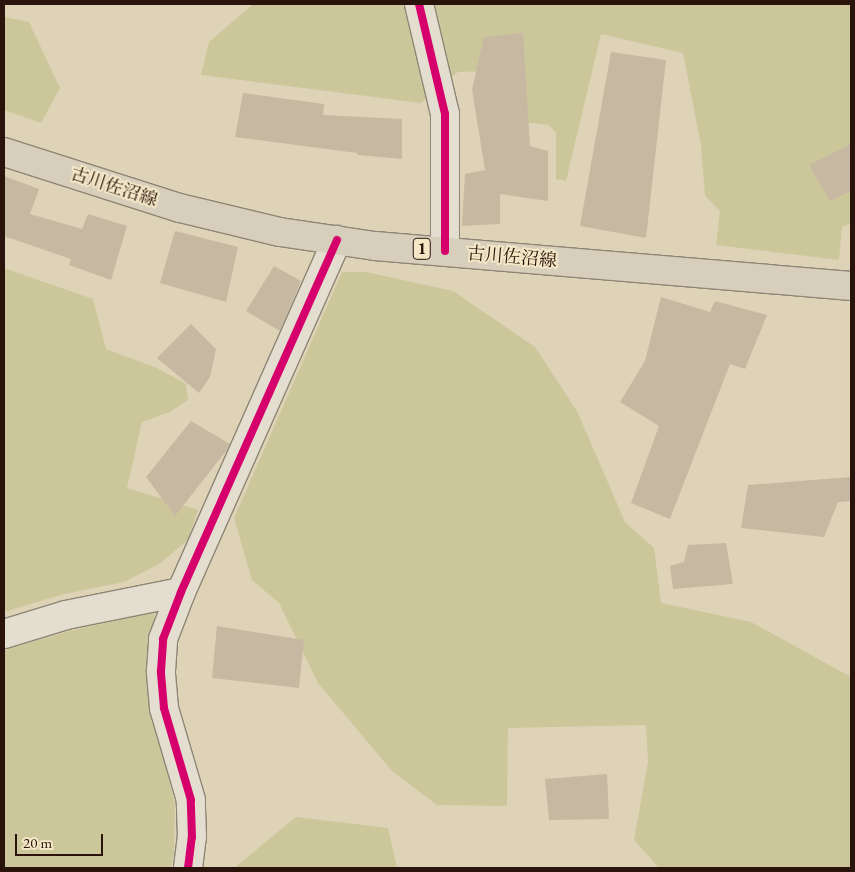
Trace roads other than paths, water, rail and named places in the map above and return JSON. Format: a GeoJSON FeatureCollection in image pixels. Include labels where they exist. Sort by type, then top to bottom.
{"type":"FeatureCollection","features":[{"type":"Feature","properties":{"kind":"main road","name":"古川佐沼線"},"geometry":{"type":"LineString","coordinates":[[4,152],[180,208],[280,232],[336,240],[444,251],[851,286]]}},
{"type":"Feature","properties":{"kind":"street"},"geometry":{"type":"LineString","coordinates":[[420,4],[445,114],[447,148],[444,251]]}},
{"type":"Feature","properties":{"kind":"street"},"geometry":{"type":"LineString","coordinates":[[188,868],[192,837],[191,800],[164,708],[161,671],[163,640],[181,592],[336,240]]}},
{"type":"Feature","properties":{"kind":"street"},"geometry":{"type":"LineString","coordinates":[[4,634],[66,616],[181,592]]}}]}
